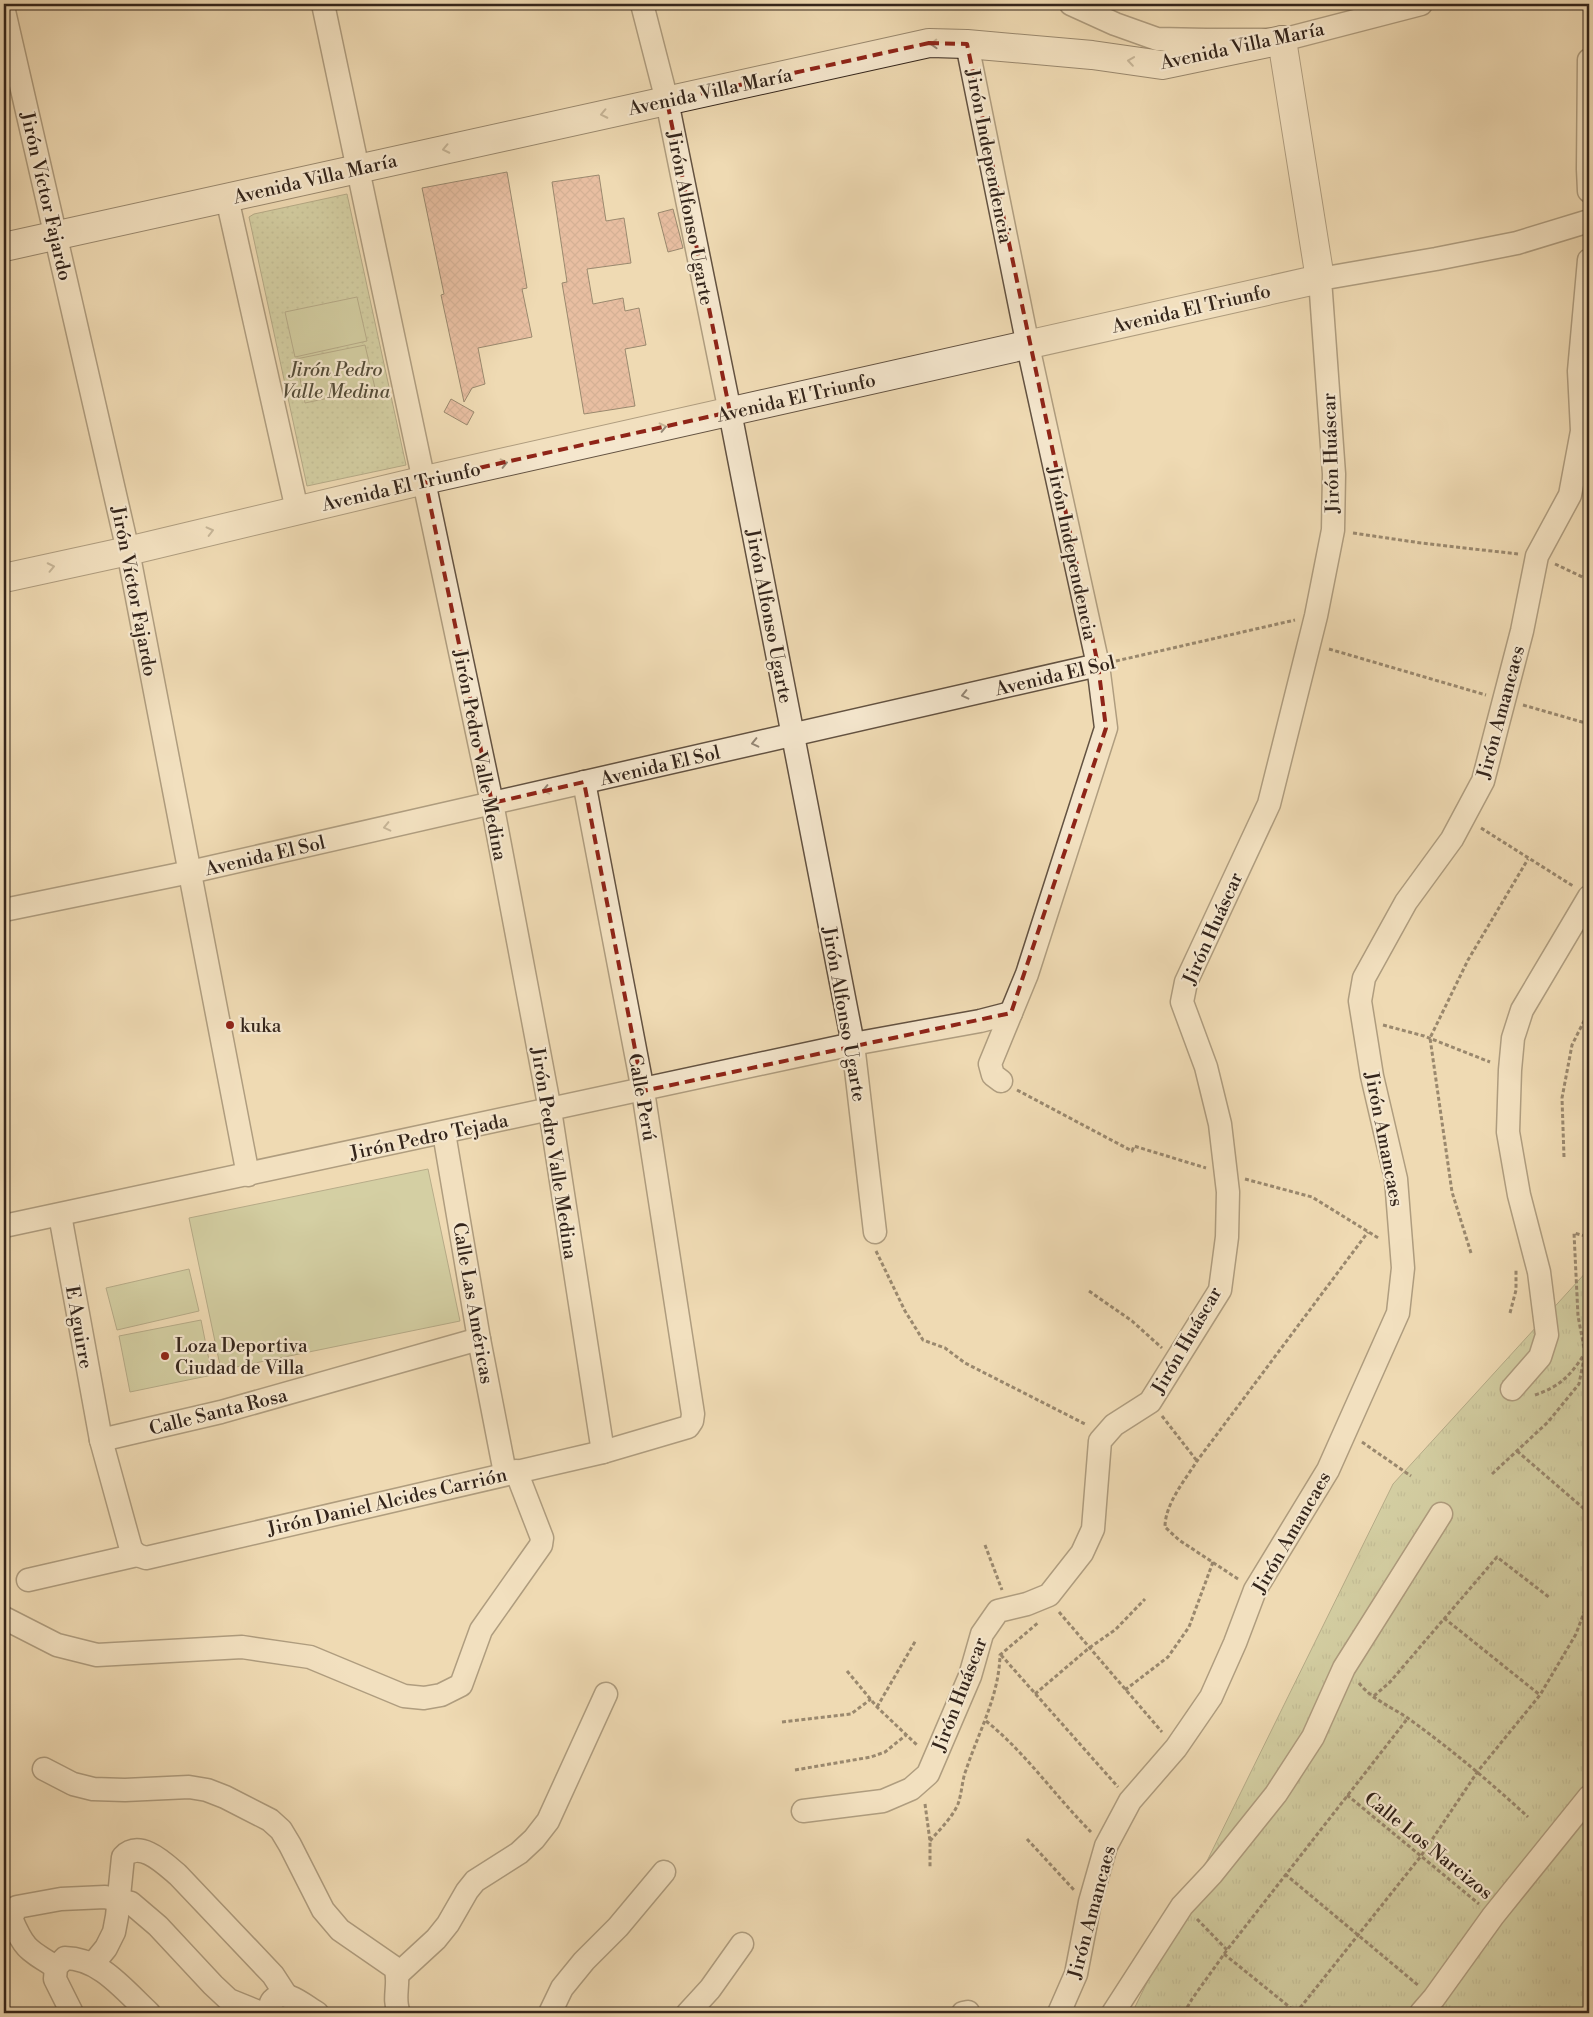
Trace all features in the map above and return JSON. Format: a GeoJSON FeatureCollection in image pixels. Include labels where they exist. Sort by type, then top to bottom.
{"type":"FeatureCollection","features":[{"type":"Feature","properties":{"kind":"street","name":"Jirón Pedro Valle Medina"},"geometry":{"type":"LineString","coordinates":[[324,4],[492,802],[550,1110],[603,1452]]}},
{"type":"Feature","properties":{"kind":"street","name":"Jirón Alfonso Ugarte"},"geometry":{"type":"LineString","coordinates":[[642,4],[667,101],[730,412],[853,1044],[875,1232]]}},
{"type":"Feature","properties":{"kind":"street"},"geometry":{"type":"LineString","coordinates":[[1071,4],[1115,24],[1157,38],[1282,40]]}},
{"type":"Feature","properties":{"kind":"street","name":"Avenida Villa María"},"geometry":{"type":"LineString","coordinates":[[4,248],[929,43],[967,44],[1092,55],[1162,65],[1282,40],[1421,4]]}},
{"type":"Feature","properties":{"kind":"street","name":"Jirón Víctor Fajardo"},"geometry":{"type":"LineString","coordinates":[[4,12],[57,235],[128,551],[248,1175]]}},
{"type":"Feature","properties":{"kind":"street","name":"Jirón Huáscar"},"geometry":{"type":"LineString","coordinates":[[1106,1434],[1114,1425],[1150,1402],[1220,1290],[1227,1237],[1228,1192],[1220,1124],[1206,1067],[1182,1002],[1186,982],[1269,804],[1316,616],[1332,530],[1334,474],[1320,279],[1282,40]]}},
{"type":"Feature","properties":{"kind":"street","name":"Jirón Independencia"},"geometry":{"type":"LineString","coordinates":[[967,44],[1028,346],[1098,665],[1106,728],[1027,974],[990,1064],[992,1075],[1001,1081]]}},
{"type":"Feature","properties":{"kind":"street"},"geometry":{"type":"LineString","coordinates":[[1589,60],[1589,191]]}},
{"type":"Feature","properties":{"kind":"street"},"geometry":{"type":"LineString","coordinates":[[227,198],[297,510]]}},
{"type":"Feature","properties":{"kind":"street","name":"Avenida El Triunfo"},"geometry":{"type":"LineString","coordinates":[[4,578],[128,551],[425,480],[1320,279],[1517,243],[1589,221]]}},
{"type":"Feature","properties":{"kind":"street","name":"Jirón Amancaes"},"geometry":{"type":"LineString","coordinates":[[1060,2013],[1076,1974],[1090,1902],[1106,1846],[1130,1800],[1176,1748],[1210,1697],[1235,1643],[1255,1590],[1328,1470],[1398,1313],[1403,1268],[1396,1179],[1372,1076],[1363,1020],[1360,1001],[1364,978],[1406,902],[1452,839],[1483,781],[1522,631],[1537,556],[1570,495],[1582,431],[1579,371],[1589,260]]}},
{"type":"Feature","properties":{"kind":"street","name":"Avenida El Sol"},"geometry":{"type":"LineString","coordinates":[[4,910],[190,872],[1098,665]]}},
{"type":"Feature","properties":{"kind":"street","name":"Calle Perú"},"geometry":{"type":"LineString","coordinates":[[584,782],[643,1091],[693,1414]]}},
{"type":"Feature","properties":{"kind":"street"},"geometry":{"type":"LineString","coordinates":[[1512,1389],[1540,1357],[1547,1335],[1539,1272],[1518,1195],[1508,1132],[1513,1038],[1522,1010],[1582,892]]}},
{"type":"Feature","properties":{"kind":"street"},"geometry":{"type":"LineString","coordinates":[[853,1044],[980,1021],[1011,1013]]}},
{"type":"Feature","properties":{"kind":"street","name":"Jirón Pedro Tejada"},"geometry":{"type":"LineString","coordinates":[[4,1226],[643,1091],[853,1044]]}},
{"type":"Feature","properties":{"kind":"street","name":"Calle Las Américas"},"geometry":{"type":"LineString","coordinates":[[4,1618],[57,1645],[97,1655],[242,1647],[310,1657],[404,1696],[424,1698],[441,1695],[461,1685],[481,1630],[541,1545],[542,1538],[511,1472],[479,1339],[444,1133]]}},
{"type":"Feature","properties":{"kind":"street","name":"E Aguirre"},"geometry":{"type":"LineString","coordinates":[[60,1214],[101,1440],[131,1549],[137,1555]]}},
{"type":"Feature","properties":{"kind":"street","name":"Calle Santa Rosa"},"geometry":{"type":"LineString","coordinates":[[101,1440],[221,1412],[479,1339]]}},
{"type":"Feature","properties":{"kind":"street","name":"Jirón Daniel Alcides Carrión"},"geometry":{"type":"LineString","coordinates":[[28,1580],[137,1555],[146,1558],[603,1452],[688,1427],[692,1422],[693,1414]]}},
{"type":"Feature","properties":{"kind":"street"},"geometry":{"type":"LineString","coordinates":[[998,1611],[1027,1604],[1049,1595],[1082,1553],[1093,1529],[1100,1441],[1106,1434]]}},
{"type":"Feature","properties":{"kind":"street"},"geometry":{"type":"LineString","coordinates":[[1113,2013],[1182,1906],[1212,1874],[1276,1794],[1314,1737],[1344,1668],[1442,1514]]}},
{"type":"Feature","properties":{"kind":"street","name":"Jirón Huáscar"},"geometry":{"type":"LineString","coordinates":[[930,1767],[970,1676],[982,1634],[998,1611]]}},
{"type":"Feature","properties":{"kind":"street"},"geometry":{"type":"LineString","coordinates":[[398,1974],[436,1939],[448,1924],[467,1890],[475,1881],[519,1853],[534,1839],[548,1821],[606,1694]]}},
{"type":"Feature","properties":{"kind":"street"},"geometry":{"type":"LineString","coordinates":[[803,1811],[883,1801],[911,1789],[930,1767]]}},
{"type":"Feature","properties":{"kind":"street"},"geometry":{"type":"LineString","coordinates":[[44,1769],[73,1784],[93,1789],[125,1790],[180,1786],[207,1790],[270,1820],[281,1830],[290,1845],[322,1910],[340,1930],[395,1968],[398,1974],[395,1997],[399,2013]]}},
{"type":"Feature","properties":{"kind":"street"},"geometry":{"type":"LineString","coordinates":[[1427,2006],[1493,1916],[1589,1796]]}},
{"type":"Feature","properties":{"kind":"street"},"geometry":{"type":"LineString","coordinates":[[93,1964],[106,1948],[114,1932],[118,1916],[123,1857],[128,1852],[136,1850],[148,1853],[161,1860],[273,1975],[286,1995],[317,2013]]}},
{"type":"Feature","properties":{"kind":"street"},"geometry":{"type":"LineString","coordinates":[[550,2013],[562,1988],[584,1961],[618,1927],[664,1872]]}},
{"type":"Feature","properties":{"kind":"street"},"geometry":{"type":"LineString","coordinates":[[56,1967],[30,1951],[21,1941],[11,1918],[17,1907],[60,1899],[105,1897],[118,1899],[131,1903],[158,1926],[229,2000],[261,2013]]}},
{"type":"Feature","properties":{"kind":"street"},"geometry":{"type":"LineString","coordinates":[[688,2013],[710,1989],[742,1944]]}},
{"type":"Feature","properties":{"kind":"street"},"geometry":{"type":"LineString","coordinates":[[72,2013],[55,1979],[56,1967],[65,1958],[76,1958],[93,1964],[148,2013]]}},
{"type":"Feature","properties":{"kind":"street"},"geometry":{"type":"LineString","coordinates":[[271,2013],[269,2009],[272,2000],[279,1995],[286,1995]]}},
{"type":"Feature","properties":{"kind":"path"},"geometry":{"type":"LineString","coordinates":[[1332,530],[1421,543],[1537,556],[1589,580]]}},
{"type":"Feature","properties":{"kind":"path","name":"Avenida El Sol"},"geometry":{"type":"LineString","coordinates":[[1098,665],[1316,616]]}},
{"type":"Feature","properties":{"kind":"path"},"geometry":{"type":"LineString","coordinates":[[1309,644],[1589,724]]}},
{"type":"Feature","properties":{"kind":"path"},"geometry":{"type":"LineString","coordinates":[[1464,816],[1582,892]]}},
{"type":"Feature","properties":{"kind":"path"},"geometry":{"type":"LineString","coordinates":[[1471,1253],[1452,1192],[1430,1038],[1468,960],[1528,859]]}},
{"type":"Feature","properties":{"kind":"path"},"geometry":{"type":"LineString","coordinates":[[1564,1157],[1562,1098],[1572,1045],[1589,1011]]}},
{"type":"Feature","properties":{"kind":"path"},"geometry":{"type":"LineString","coordinates":[[1363,1020],[1430,1038],[1510,1070]]}},
{"type":"Feature","properties":{"kind":"path"},"geometry":{"type":"LineString","coordinates":[[875,1232],[874,1246],[905,1311],[923,1340],[945,1348],[965,1363],[1106,1434]]}},
{"type":"Feature","properties":{"kind":"path"},"geometry":{"type":"LineString","coordinates":[[1255,1590],[1179,1540],[1165,1527],[1165,1518],[1175,1496],[1197,1461],[1368,1232]]}},
{"type":"Feature","properties":{"kind":"path"},"geometry":{"type":"LineString","coordinates":[[1574,1233],[1589,1237]]}},
{"type":"Feature","properties":{"kind":"path"},"geometry":{"type":"LineString","coordinates":[[1089,1291],[1132,1321],[1177,1361]]}},
{"type":"Feature","properties":{"kind":"path"},"geometry":{"type":"LineString","coordinates":[[1512,1389],[1534,1395],[1553,1389],[1574,1369],[1585,1353]]}},
{"type":"Feature","properties":{"kind":"path"},"geometry":{"type":"LineString","coordinates":[[1150,1402],[1197,1461]]}},
{"type":"Feature","properties":{"kind":"path"},"geometry":{"type":"LineString","coordinates":[[1345,1430],[1411,1476]]}},
{"type":"Feature","properties":{"kind":"path"},"geometry":{"type":"LineString","coordinates":[[1517,1451],[1589,1513]]}},
{"type":"Feature","properties":{"kind":"path"},"geometry":{"type":"LineString","coordinates":[[985,1545],[1004,1597],[998,1611]]}},
{"type":"Feature","properties":{"kind":"path"},"geometry":{"type":"LineString","coordinates":[[1374,1696],[1390,1682],[1496,1557],[1550,1598]]}},
{"type":"Feature","properties":{"kind":"path"},"geometry":{"type":"LineString","coordinates":[[1125,1690],[1168,1657],[1189,1627],[1213,1562]]}},
{"type":"Feature","properties":{"kind":"path"},"geometry":{"type":"LineString","coordinates":[[1035,1694],[1090,1648],[1115,1630],[1145,1599]]}},
{"type":"Feature","properties":{"kind":"path"},"geometry":{"type":"LineString","coordinates":[[1224,1954],[1296,2013],[1421,1856],[1478,1771],[1540,1695],[1576,1634],[1589,1599]]}},
{"type":"Feature","properties":{"kind":"path"},"geometry":{"type":"LineString","coordinates":[[1056,1608],[1176,1748]]}},
{"type":"Feature","properties":{"kind":"path"},"geometry":{"type":"LineString","coordinates":[[1444,1618],[1540,1695]]}},
{"type":"Feature","properties":{"kind":"path"},"geometry":{"type":"LineString","coordinates":[[1000,1655],[1042,1620]]}},
{"type":"Feature","properties":{"kind":"path"},"geometry":{"type":"LineString","coordinates":[[878,1707],[916,1640]]}},
{"type":"Feature","properties":{"kind":"path"},"geometry":{"type":"LineString","coordinates":[[930,1840],[946,1824],[958,1803],[966,1770],[986,1721],[1000,1673],[1000,1655]]}},
{"type":"Feature","properties":{"kind":"path"},"geometry":{"type":"LineString","coordinates":[[1000,1655],[1130,1800]]}},
{"type":"Feature","properties":{"kind":"path"},"geometry":{"type":"LineString","coordinates":[[1344,1668],[1374,1696],[1408,1718],[1478,1771],[1528,1817]]}},
{"type":"Feature","properties":{"kind":"path"},"geometry":{"type":"LineString","coordinates":[[847,1671],[878,1707],[906,1735],[930,1767],[924,1795],[930,1840],[930,1868]]}},
{"type":"Feature","properties":{"kind":"path"},"geometry":{"type":"LineString","coordinates":[[782,1722],[852,1714],[871,1699]]}},
{"type":"Feature","properties":{"kind":"path"},"geometry":{"type":"LineString","coordinates":[[1184,2013],[1227,1950],[1408,1718]]}},
{"type":"Feature","properties":{"kind":"path"},"geometry":{"type":"LineString","coordinates":[[986,1721],[1008,1739],[1072,1814],[1106,1846]]}},
{"type":"Feature","properties":{"kind":"path"},"geometry":{"type":"LineString","coordinates":[[795,1770],[871,1758],[885,1752],[906,1735]]}},
{"type":"Feature","properties":{"kind":"path","name":"Calle Los Narcizos"},"geometry":{"type":"LineString","coordinates":[[1347,1796],[1493,1916]]}},
{"type":"Feature","properties":{"kind":"path"},"geometry":{"type":"LineString","coordinates":[[1027,1839],[1074,1890],[1090,1902]]}},
{"type":"Feature","properties":{"kind":"path"},"geometry":{"type":"LineString","coordinates":[[1285,1874],[1358,1935],[1427,2006]]}},
{"type":"Feature","properties":{"kind":"path"},"geometry":{"type":"LineString","coordinates":[[1182,1906],[1210,1931],[1227,1950]]}},
{"type":"Feature","properties":{"kind":"highlighted area"},"geometry":{"type":"Polygon","coordinates":[[[929,43],[967,44],[1098,665],[1106,728],[1011,1013],[643,1091],[584,782],[492,803],[425,480],[730,412],[667,101],[929,43]]]}},
{"type":"Feature","properties":{"kind":"green space","name":"Jirón Pedro Valle Medina"},"geometry":{"type":"Polygon","coordinates":[[[347,194],[406,465],[307,486],[249,217],[254,214],[347,194]]]}},
{"type":"Feature","properties":{"kind":"green space"},"geometry":{"type":"Polygon","coordinates":[[[357,297],[367,341],[295,357],[285,312],[357,297]]]}},
{"type":"Feature","properties":{"kind":"green space"},"geometry":{"type":"Polygon","coordinates":[[[365,345],[375,388],[305,403],[296,359],[365,345]]]}},
{"type":"Feature","properties":{"kind":"green space"},"geometry":{"type":"Polygon","coordinates":[[[428,1169],[460,1321],[221,1370],[189,1218],[428,1169]]]}},
{"type":"Feature","properties":{"kind":"green space"},"geometry":{"type":"Polygon","coordinates":[[[189,1269],[199,1311],[117,1330],[106,1288],[189,1269]]]}},
{"type":"Feature","properties":{"kind":"green space"},"geometry":{"type":"Polygon","coordinates":[[[1589,1269],[1589,2013],[1132,2013],[1393,1484],[1589,1269]]]}},
{"type":"Feature","properties":{"kind":"green space","name":"Loza Deportiva Ciudad de Villa"},"geometry":{"type":"Polygon","coordinates":[[[201,1320],[212,1375],[130,1392],[119,1336],[201,1320]]]}},
{"type":"Feature","properties":{"kind":"building"},"geometry":{"type":"Polygon","coordinates":[[[507,172],[527,288],[522,289],[532,337],[478,348],[485,384],[472,388],[464,402],[441,295],[444,294],[422,188],[507,172]]]}},
{"type":"Feature","properties":{"kind":"building"},"geometry":{"type":"Polygon","coordinates":[[[599,175],[606,221],[624,218],[631,263],[587,269],[593,304],[623,298],[625,311],[639,308],[646,345],[625,349],[635,406],[584,414],[562,283],[567,282],[552,182],[599,175]]]}},
{"type":"Feature","properties":{"kind":"building"},"geometry":{"type":"Polygon","coordinates":[[[673,209],[683,248],[668,252],[658,213],[673,209]]]}},
{"type":"Feature","properties":{"kind":"building"},"geometry":{"type":"Polygon","coordinates":[[[451,399],[474,412],[467,425],[444,412],[451,399]]]}},
{"type":"Feature","properties":{"kind":"place","name":"kuka"},"geometry":{"type":"Point","coordinates":[230,1025]}},
{"type":"Feature","properties":{"kind":"place","name":"Loza Deportiva Ciudad de Villa"},"geometry":{"type":"Point","coordinates":[165,1356]}}]}
